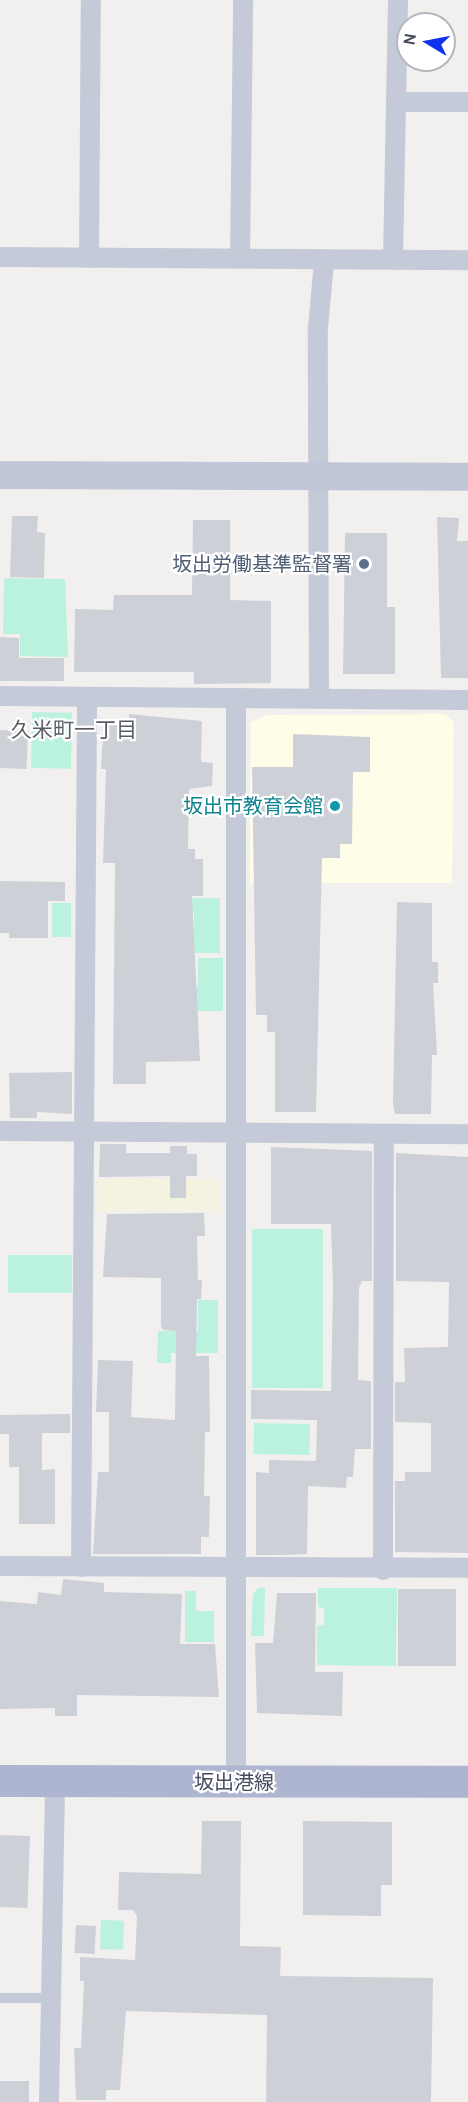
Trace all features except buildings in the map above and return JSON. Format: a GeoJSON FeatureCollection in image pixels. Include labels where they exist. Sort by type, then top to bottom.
{"type":"FeatureCollection","features":[{"type":"Feature","properties":{"kind":"main road","name":"坂出港線"},"geometry":{"type":"LineString","coordinates":[[0,1781],[468,1782]]}},
{"type":"Feature","properties":{"kind":"street"},"geometry":{"type":"LineString","coordinates":[[89,258],[91,0]]}},
{"type":"Feature","properties":{"kind":"street"},"geometry":{"type":"LineString","coordinates":[[240,258],[243,0]]}},
{"type":"Feature","properties":{"kind":"street"},"geometry":{"type":"LineString","coordinates":[[393,260],[398,102],[398,0]]}},
{"type":"Feature","properties":{"kind":"street"},"geometry":{"type":"LineString","coordinates":[[398,102],[468,102]]}},
{"type":"Feature","properties":{"kind":"street"},"geometry":{"type":"LineString","coordinates":[[0,257],[240,258],[324,262],[468,260]]}},
{"type":"Feature","properties":{"kind":"street"},"geometry":{"type":"LineString","coordinates":[[319,698],[318,328],[324,262]]}},
{"type":"Feature","properties":{"kind":"street"},"geometry":{"type":"LineString","coordinates":[[0,475],[468,477]]}},
{"type":"Feature","properties":{"kind":"street"},"geometry":{"type":"LineString","coordinates":[[0,696],[468,700]]}},
{"type":"Feature","properties":{"kind":"street"},"geometry":{"type":"LineString","coordinates":[[81,1567],[87,1131],[87,697]]}},
{"type":"Feature","properties":{"kind":"street"},"geometry":{"type":"LineString","coordinates":[[236,698],[239,1133],[236,1783]]}},
{"type":"Feature","properties":{"kind":"street"},"geometry":{"type":"LineString","coordinates":[[0,1131],[468,1134]]}},
{"type":"Feature","properties":{"kind":"street"},"geometry":{"type":"LineString","coordinates":[[383,1570],[384,1135]]}},
{"type":"Feature","properties":{"kind":"street"},"geometry":{"type":"LineString","coordinates":[[0,1566],[236,1570],[468,1568]]}},
{"type":"Feature","properties":{"kind":"street"},"geometry":{"type":"LineString","coordinates":[[49,2102],[49,1998],[55,1782]]}},
{"type":"Feature","properties":{"kind":"lane"},"geometry":{"type":"LineString","coordinates":[[0,1998],[49,1998]]}},
{"type":"Feature","properties":{"kind":"shaded area"},"geometry":{"type":"Polygon","coordinates":[[[445,714],[454,722],[452,883],[250,883],[251,722],[268,715],[445,714]]]}},
{"type":"Feature","properties":{"kind":"green space"},"geometry":{"type":"Polygon","coordinates":[[[4,578],[65,579],[68,657],[20,656],[20,634],[3,634],[4,578]]]}},
{"type":"Feature","properties":{"kind":"green space"},"geometry":{"type":"Polygon","coordinates":[[[32,712],[72,713],[71,769],[31,768],[32,712]]]}},
{"type":"Feature","properties":{"kind":"green space"},"geometry":{"type":"Polygon","coordinates":[[[186,898],[220,898],[220,953],[194,953],[194,912],[186,912],[186,898]]]}},
{"type":"Feature","properties":{"kind":"green space"},"geometry":{"type":"Polygon","coordinates":[[[52,903],[71,903],[71,937],[52,937],[52,903]]]}},
{"type":"Feature","properties":{"kind":"green space"},"geometry":{"type":"Polygon","coordinates":[[[198,958],[223,958],[223,1011],[186,1011],[193,987],[198,986],[198,958]]]}},
{"type":"Feature","properties":{"kind":"green space"},"geometry":{"type":"Polygon","coordinates":[[[252,1229],[323,1229],[323,1388],[252,1388],[252,1229]]]}},
{"type":"Feature","properties":{"kind":"green space"},"geometry":{"type":"Polygon","coordinates":[[[8,1255],[72,1255],[72,1293],[8,1293],[8,1255]]]}},
{"type":"Feature","properties":{"kind":"green space"},"geometry":{"type":"Polygon","coordinates":[[[198,1300],[218,1300],[218,1353],[171,1353],[171,1363],[157,1363],[158,1331],[198,1331],[198,1300]]]}},
{"type":"Feature","properties":{"kind":"green space"},"geometry":{"type":"Polygon","coordinates":[[[254,1423],[310,1424],[309,1455],[253,1454],[254,1423]]]}},
{"type":"Feature","properties":{"kind":"green space"},"geometry":{"type":"Polygon","coordinates":[[[258,1588],[265,1588],[264,1636],[251,1636],[253,1594],[258,1588]]]}},
{"type":"Feature","properties":{"kind":"green space"},"geometry":{"type":"Polygon","coordinates":[[[318,1588],[397,1588],[396,1666],[317,1665],[317,1626],[324,1625],[324,1608],[318,1607],[318,1588]]]}},
{"type":"Feature","properties":{"kind":"green space"},"geometry":{"type":"Polygon","coordinates":[[[185,1591],[196,1591],[196,1611],[214,1611],[214,1642],[185,1642],[185,1591]]]}},
{"type":"Feature","properties":{"kind":"green space"},"geometry":{"type":"Polygon","coordinates":[[[101,1920],[124,1921],[123,1950],[100,1949],[101,1920]]]}},
{"type":"Feature","properties":{"kind":"sand"},"geometry":{"type":"Polygon","coordinates":[[[98,1179],[220,1179],[220,1211],[98,1211],[98,1179]]]}},
{"type":"Feature","properties":{"kind":"place","name":"坂出労働基準監督署"},"geometry":{"type":"Point","coordinates":[364,564]}},
{"type":"Feature","properties":{"kind":"place","name":"坂出市教育会館"},"geometry":{"type":"Point","coordinates":[335,806]}},
{"type":"Feature","properties":{"kind":"district","name":"久米町一丁目"},"geometry":{"type":"Point","coordinates":[74,730]}}]}
